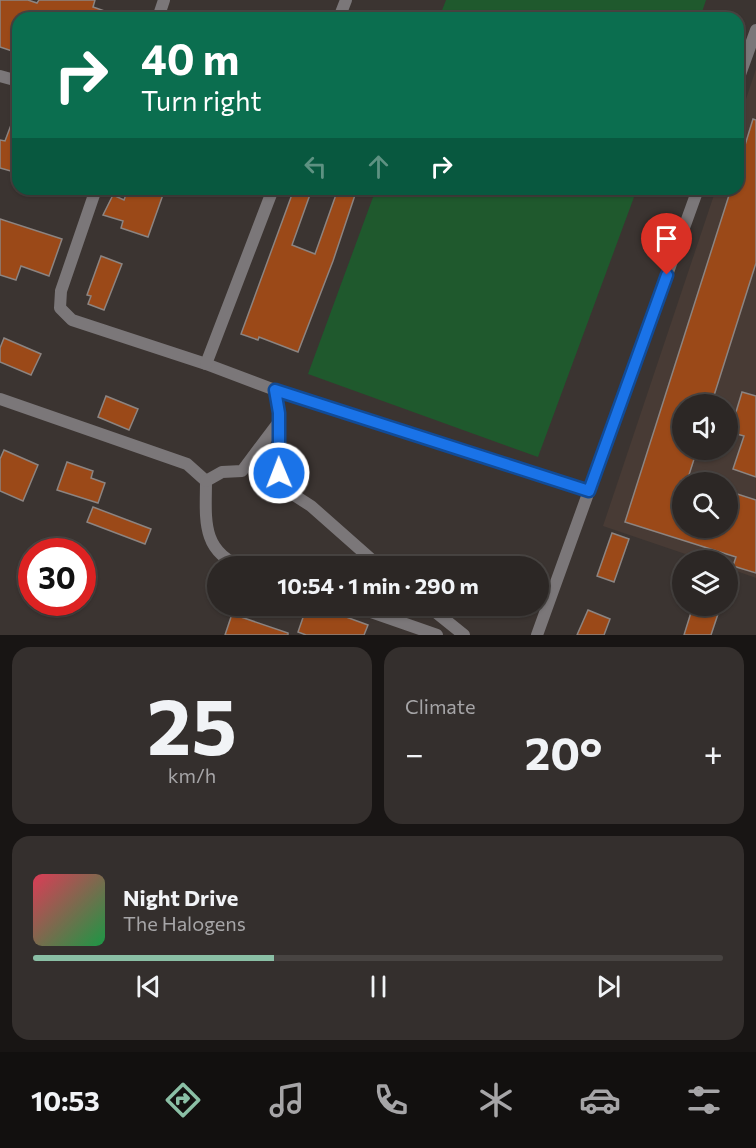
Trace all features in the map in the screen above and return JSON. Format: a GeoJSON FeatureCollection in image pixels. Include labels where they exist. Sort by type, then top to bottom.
{"type":"FeatureCollection","features":[{"type":"Feature","properties":{"kind":"street"},"geometry":{"type":"LineString","coordinates":[[744,63],[756,30]]}},
{"type":"Feature","properties":{"kind":"street"},"geometry":{"type":"LineString","coordinates":[[94,195],[61,291],[60,308],[72,320],[206,364],[275,390],[589,491]]}},
{"type":"Feature","properties":{"kind":"street"},"geometry":{"type":"LineString","coordinates":[[206,364],[271,195]]}},
{"type":"Feature","properties":{"kind":"street"},"geometry":{"type":"LineString","coordinates":[[537,635],[696,195]]}},
{"type":"Feature","properties":{"kind":"street"},"geometry":{"type":"LineString","coordinates":[[275,390],[279,423],[280,486],[311,506],[368,556]]}},
{"type":"Feature","properties":{"kind":"street"},"geometry":{"type":"LineString","coordinates":[[0,399],[187,464],[206,481],[206,532],[224,556]]}},
{"type":"Feature","properties":{"kind":"street"},"geometry":{"type":"LineString","coordinates":[[206,481],[222,472],[242,471],[279,423]]}},
{"type":"Feature","properties":{"kind":"street"},"geometry":{"type":"LineString","coordinates":[[383,616],[437,635]]}},
{"type":"Feature","properties":{"kind":"street"},"geometry":{"type":"LineString","coordinates":[[440,616],[464,635]]}},
{"type":"Feature","properties":{"kind":"shaded area"},"geometry":{"type":"Polygon","coordinates":[[[756,69],[756,578],[738,572],[738,550],[674,550],[603,526],[714,195],[744,195],[744,105],[756,69]]]}},
{"type":"Feature","properties":{"kind":"green space"},"geometry":{"type":"Polygon","coordinates":[[[446,0],[706,0],[702,12],[441,12],[446,0]]]}},
{"type":"Feature","properties":{"kind":"green space"},"geometry":{"type":"Polygon","coordinates":[[[374,195],[635,195],[538,457],[308,374],[374,195]]]}},
{"type":"Feature","properties":{"kind":"building"},"geometry":{"type":"Polygon","coordinates":[[[0,0],[28,0],[37,3],[39,0],[95,0],[93,7],[107,12],[12,12],[12,51],[0,47],[0,0]]]}},
{"type":"Feature","properties":{"kind":"building"},"geometry":{"type":"Polygon","coordinates":[[[753,119],[756,120],[756,263],[714,394],[672,394],[672,460],[694,460],[690,472],[672,472],[672,537],[625,522],[729,195],[744,195],[744,148],[753,119]]]}},
{"type":"Feature","properties":{"kind":"building"},"geometry":{"type":"Polygon","coordinates":[[[12,122],[12,171],[0,168],[0,140],[5,141],[12,122]]]}},
{"type":"Feature","properties":{"kind":"building"},"geometry":{"type":"Polygon","coordinates":[[[113,195],[124,200],[126,195],[163,195],[148,237],[121,228],[123,221],[103,215],[113,195]]]}},
{"type":"Feature","properties":{"kind":"building"},"geometry":{"type":"Polygon","coordinates":[[[292,195],[310,195],[292,245],[315,254],[336,195],[355,195],[333,261],[298,352],[259,337],[258,340],[241,334],[292,195]]]}},
{"type":"Feature","properties":{"kind":"building"},"geometry":{"type":"Polygon","coordinates":[[[0,219],[62,239],[49,276],[21,266],[16,280],[0,275],[0,219]]]}},
{"type":"Feature","properties":{"kind":"building"},"geometry":{"type":"Polygon","coordinates":[[[101,256],[122,264],[104,310],[88,304],[91,296],[87,295],[101,256]]]}},
{"type":"Feature","properties":{"kind":"building"},"geometry":{"type":"Polygon","coordinates":[[[4,338],[41,354],[31,375],[0,362],[0,348],[4,338]]]}},
{"type":"Feature","properties":{"kind":"building"},"geometry":{"type":"Polygon","coordinates":[[[742,392],[756,396],[756,477],[733,469],[738,460],[744,436],[738,434],[738,405],[742,392]]]}},
{"type":"Feature","properties":{"kind":"building"},"geometry":{"type":"Polygon","coordinates":[[[106,396],[138,409],[129,430],[98,417],[106,396]]]}},
{"type":"Feature","properties":{"kind":"building"},"geometry":{"type":"Polygon","coordinates":[[[4,450],[38,465],[23,501],[0,491],[0,459],[4,450]]]}},
{"type":"Feature","properties":{"kind":"building"},"geometry":{"type":"Polygon","coordinates":[[[67,462],[93,471],[91,478],[105,483],[98,503],[57,490],[67,462]]]}},
{"type":"Feature","properties":{"kind":"building"},"geometry":{"type":"Polygon","coordinates":[[[738,494],[756,500],[756,573],[738,568],[738,550],[714,550],[676,538],[738,538],[738,494]]]}},
{"type":"Feature","properties":{"kind":"building"},"geometry":{"type":"Polygon","coordinates":[[[93,507],[151,529],[145,544],[87,522],[93,507]]]}},
{"type":"Feature","properties":{"kind":"building"},"geometry":{"type":"Polygon","coordinates":[[[612,533],[629,539],[614,582],[597,576],[612,533]]]}},
{"type":"Feature","properties":{"kind":"building"},"geometry":{"type":"Polygon","coordinates":[[[588,610],[610,619],[604,635],[577,635],[588,610]]]}},
{"type":"Feature","properties":{"kind":"building"},"geometry":{"type":"Polygon","coordinates":[[[231,616],[238,616],[288,633],[288,635],[225,635],[231,616]]]}},
{"type":"Feature","properties":{"kind":"building"},"geometry":{"type":"Polygon","coordinates":[[[304,616],[343,616],[368,625],[364,635],[306,635],[298,632],[304,616]]]}},
{"type":"Feature","properties":{"kind":"building"},"geometry":{"type":"Polygon","coordinates":[[[690,616],[717,616],[711,635],[684,635],[690,616]]]}},
{"type":"Feature","properties":{"kind":"route"},"geometry":{"type":"LineString","coordinates":[[279,473],[279,413],[275,390],[589,491],[667,275]]}}]}
